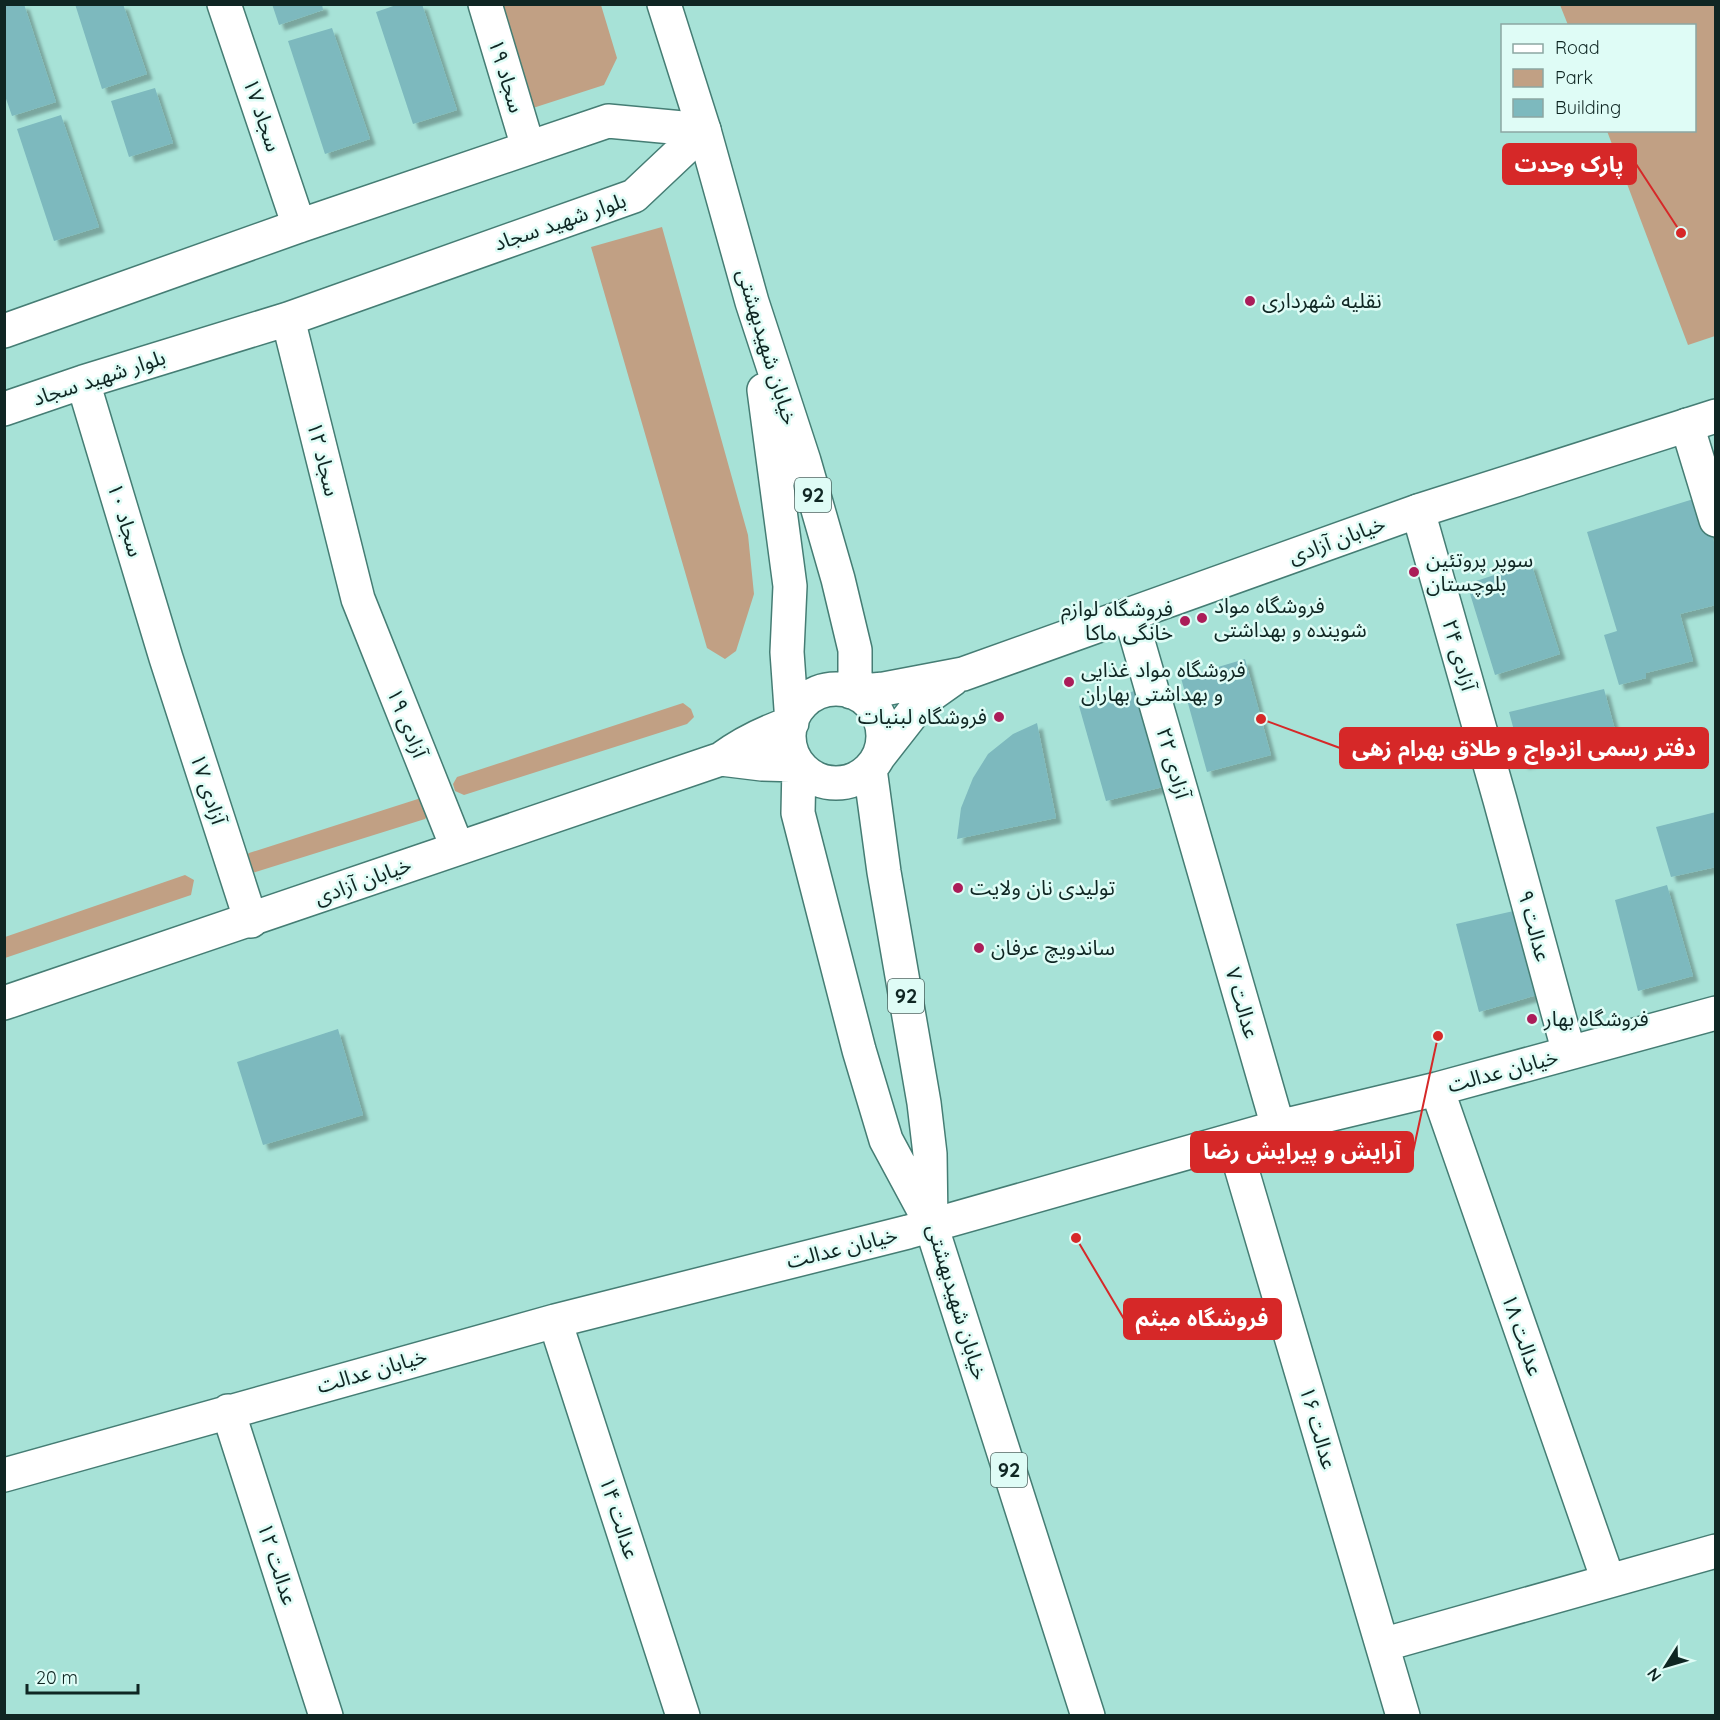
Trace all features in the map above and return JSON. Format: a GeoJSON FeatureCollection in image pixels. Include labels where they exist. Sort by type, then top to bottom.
{"type":"FeatureCollection","features":[{"type":"Feature","properties":{"kind":"street","name":"سجاد ۱۷"},"geometry":{"type":"LineString","coordinates":[[224,4],[300,226]]}},
{"type":"Feature","properties":{"kind":"street","name":"سجاد ۱۹"},"geometry":{"type":"LineString","coordinates":[[485,4],[528,147]]}},
{"type":"Feature","properties":{"kind":"street","name":"خیابان شهیدبهشتی"},"geometry":{"type":"LineString","coordinates":[[664,4],[704,130],[752,302],[804,461],[850,622],[855,650],[855,674],[851,692]]}},
{"type":"Feature","properties":{"kind":"street"},"geometry":{"type":"LineString","coordinates":[[6,324],[608,121],[704,130]]}},
{"type":"Feature","properties":{"kind":"street","name":"بلوار شهید سجاد"},"geometry":{"type":"LineString","coordinates":[[4,409],[83,382],[288,319],[634,196],[704,130]]}},
{"type":"Feature","properties":{"kind":"street"},"geometry":{"type":"LineString","coordinates":[[752,302],[790,586],[787,652],[792,723]]}},
{"type":"Feature","properties":{"kind":"street","name":"سجاد ۱۲"},"geometry":{"type":"LineString","coordinates":[[288,319],[358,599]]}},
{"type":"Feature","properties":{"kind":"street","name":"سجاد ۱۰"},"geometry":{"type":"LineString","coordinates":[[83,382],[166,658]]}},
{"type":"Feature","properties":{"kind":"street"},"geometry":{"type":"LineString","coordinates":[[1701,421],[1716,520]]}},
{"type":"Feature","properties":{"kind":"street","name":"خیابان آزادی"},"geometry":{"type":"LineString","coordinates":[[963,674],[1418,511],[1701,421]]}},
{"type":"Feature","properties":{"kind":"street","name":"آزادی ۲۴"},"geometry":{"type":"LineString","coordinates":[[1418,511],[1500,800]]}},
{"type":"Feature","properties":{"kind":"street","name":"آزادی ۱۹"},"geometry":{"type":"LineString","coordinates":[[358,599],[457,847]]}},
{"type":"Feature","properties":{"kind":"street","name":"آزادی ۲۲"},"geometry":{"type":"LineString","coordinates":[[1130,614],[1206,878]]}},
{"type":"Feature","properties":{"kind":"street","name":"آزادی ۱۷"},"geometry":{"type":"LineString","coordinates":[[166,658],[251,921]]}},
{"type":"Feature","properties":{"kind":"street"},"geometry":{"type":"LineString","coordinates":[[963,674],[922,701],[874,763],[857,779],[842,783],[818,779],[799,765],[792,752],[789,738],[798,709],[808,699],[822,692],[836,690],[851,692],[884,688],[963,674]]}},
{"type":"Feature","properties":{"kind":"street"},"geometry":{"type":"LineString","coordinates":[[851,692],[864,699],[874,710],[881,725],[883,740],[874,763]]}},
{"type":"Feature","properties":{"kind":"street"},"geometry":{"type":"LineString","coordinates":[[721,759],[760,734],[792,723]]}},
{"type":"Feature","properties":{"kind":"street"},"geometry":{"type":"LineString","coordinates":[[721,759],[762,764],[799,765]]}},
{"type":"Feature","properties":{"kind":"street","name":"خیابان آزادی"},"geometry":{"type":"LineString","coordinates":[[4,1003],[251,921],[457,847],[721,759]]}},
{"type":"Feature","properties":{"kind":"street","name":"خیابان شهیدبهشتی"},"geometry":{"type":"LineString","coordinates":[[874,763],[884,872],[924,1103],[930,1154],[931,1225],[1088,1716]]}},
{"type":"Feature","properties":{"kind":"street"},"geometry":{"type":"LineString","coordinates":[[799,765],[798,813],[859,1050],[886,1140],[931,1225]]}},
{"type":"Feature","properties":{"kind":"street","name":"عدالت ۹"},"geometry":{"type":"LineString","coordinates":[[1500,800],[1569,1053]]}},
{"type":"Feature","properties":{"kind":"street","name":"عدالت ۷"},"geometry":{"type":"LineString","coordinates":[[1206,878],[1278,1127]]}},
{"type":"Feature","properties":{"kind":"street","name":"خیابان عدالت"},"geometry":{"type":"LineString","coordinates":[[4,1475],[555,1321],[931,1225],[1278,1127],[1437,1089],[1716,1013]]}},
{"type":"Feature","properties":{"kind":"street","name":"عدالت ۱۸"},"geometry":{"type":"LineString","coordinates":[[1437,1089],[1608,1580]]}},
{"type":"Feature","properties":{"kind":"street","name":"عدالت ۱۶"},"geometry":{"type":"LineString","coordinates":[[1233,1140],[1403,1716]]}},
{"type":"Feature","properties":{"kind":"street","name":"عدالت ۱۴"},"geometry":{"type":"LineString","coordinates":[[555,1321],[683,1716]]}},
{"type":"Feature","properties":{"kind":"street","name":"عدالت ۱۲"},"geometry":{"type":"LineString","coordinates":[[228,1412],[326,1716]]}},
{"type":"Feature","properties":{"kind":"street"},"geometry":{"type":"LineString","coordinates":[[1382,1645],[1716,1551]]}},
{"type":"Feature","properties":{"kind":"green space"},"geometry":{"type":"Polygon","coordinates":[[[499,5],[601,5],[617,58],[604,85],[533,108],[499,5]]]}},
{"type":"Feature","properties":{"kind":"green space"},"geometry":{"type":"Polygon","coordinates":[[[1560,5],[1715,5],[1715,336],[1688,345],[1607,132],[1696,132],[1696,24],[1568,24],[1560,5]]]}},
{"type":"Feature","properties":{"kind":"green space"},"geometry":{"type":"Polygon","coordinates":[[[662,227],[748,535],[754,594],[736,651],[725,659],[707,648],[591,247],[662,227]]]}},
{"type":"Feature","properties":{"kind":"green space"},"geometry":{"type":"Polygon","coordinates":[[[683,703],[691,709],[694,717],[687,724],[464,795],[455,791],[453,784],[457,777],[683,703]]]}},
{"type":"Feature","properties":{"kind":"green space"},"geometry":{"type":"Polygon","coordinates":[[[421,798],[432,811],[425,819],[252,873],[241,860],[249,853],[421,798]]]}},
{"type":"Feature","properties":{"kind":"green space"},"geometry":{"type":"Polygon","coordinates":[[[185,875],[194,880],[191,895],[5,958],[5,937],[185,875]]]}},
{"type":"Feature","properties":{"kind":"building"},"geometry":{"type":"Polygon","coordinates":[[[4,4],[24,4],[56,102],[12,116],[4,93],[4,4]]]}},
{"type":"Feature","properties":{"kind":"building"},"geometry":{"type":"Polygon","coordinates":[[[75,4],[123,4],[147,74],[102,89],[75,4]]]}},
{"type":"Feature","properties":{"kind":"building"},"geometry":{"type":"Polygon","coordinates":[[[272,4],[322,4],[323,10],[279,25],[272,4]]]}},
{"type":"Feature","properties":{"kind":"building"},"geometry":{"type":"Polygon","coordinates":[[[399,4],[422,4],[457,110],[413,124],[376,12],[399,4]]]}},
{"type":"Feature","properties":{"kind":"building"},"geometry":{"type":"Polygon","coordinates":[[[332,28],[370,139],[325,154],[288,41],[332,28]]]}},
{"type":"Feature","properties":{"kind":"building"},"geometry":{"type":"Polygon","coordinates":[[[155,88],[173,143],[129,157],[111,101],[155,88]]]}},
{"type":"Feature","properties":{"kind":"building"},"geometry":{"type":"Polygon","coordinates":[[[61,115],[99,227],[54,241],[17,129],[61,115]]]}},
{"type":"Feature","properties":{"kind":"building"},"geometry":{"type":"Polygon","coordinates":[[[1700,497],[1716,549],[1716,605],[1680,614],[1693,661],[1646,673],[1646,678],[1619,685],[1604,635],[1617,631],[1587,532],[1700,497]]]}},
{"type":"Feature","properties":{"kind":"building"},"geometry":{"type":"Polygon","coordinates":[[[1531,563],[1560,654],[1495,675],[1467,584],[1531,563]]]}},
{"type":"Feature","properties":{"kind":"building"},"geometry":{"type":"Polygon","coordinates":[[[1245,659],[1271,755],[1207,772],[1181,678],[1245,659]]]}},
{"type":"Feature","properties":{"kind":"building"},"geometry":{"type":"Polygon","coordinates":[[[1142,689],[1167,786],[1106,801],[1079,706],[1142,689]]]}},
{"type":"Feature","properties":{"kind":"building"},"geometry":{"type":"Polygon","coordinates":[[[1604,689],[1618,741],[1523,764],[1509,712],[1604,689]]]}},
{"type":"Feature","properties":{"kind":"building"},"geometry":{"type":"Polygon","coordinates":[[[1037,723],[1056,818],[957,839],[961,808],[973,778],[988,754],[1013,734],[1037,723]]]}},
{"type":"Feature","properties":{"kind":"building"},"geometry":{"type":"Polygon","coordinates":[[[1716,812],[1716,867],[1671,877],[1656,827],[1716,812]]]}},
{"type":"Feature","properties":{"kind":"building"},"geometry":{"type":"Polygon","coordinates":[[[1667,885],[1693,976],[1638,991],[1615,900],[1667,885]]]}},
{"type":"Feature","properties":{"kind":"building"},"geometry":{"type":"Polygon","coordinates":[[[1518,910],[1537,995],[1479,1012],[1456,924],[1518,910]]]}},
{"type":"Feature","properties":{"kind":"building"},"geometry":{"type":"Polygon","coordinates":[[[338,1029],[363,1115],[263,1145],[237,1062],[338,1029]]]}},
{"type":"Feature","properties":{"kind":"place","name":"پارک وحدت"},"geometry":{"type":"Point","coordinates":[1681,233]}},
{"type":"Feature","properties":{"kind":"place","name":"نقلیه شهرداری"},"geometry":{"type":"Point","coordinates":[1250,301]}},
{"type":"Feature","properties":{"kind":"place","name":"سوپر پروتئین بلوچستان"},"geometry":{"type":"Point","coordinates":[1414,572]}},
{"type":"Feature","properties":{"kind":"place","name":"فروشگاه مواد شوینده و بهداشتی"},"geometry":{"type":"Point","coordinates":[1202,618]}},
{"type":"Feature","properties":{"kind":"place","name":"فروشگاه لوازم خانگی ماکا"},"geometry":{"type":"Point","coordinates":[1185,621]}},
{"type":"Feature","properties":{"kind":"place","name":"فروشگاه مواد غذایی و بهداشتی بهاران"},"geometry":{"type":"Point","coordinates":[1069,682]}},
{"type":"Feature","properties":{"kind":"place","name":"فروشگاه لبنیات"},"geometry":{"type":"Point","coordinates":[999,717]}},
{"type":"Feature","properties":{"kind":"place","name":"دفتر رسمی ازدواج و طلاق بهرام زهی"},"geometry":{"type":"Point","coordinates":[1261,719]}},
{"type":"Feature","properties":{"kind":"place","name":"تولیدی نان ولایت"},"geometry":{"type":"Point","coordinates":[958,888]}},
{"type":"Feature","properties":{"kind":"place","name":"ساندویچ عرفان"},"geometry":{"type":"Point","coordinates":[979,948]}},
{"type":"Feature","properties":{"kind":"place","name":"فروشگاه بهار"},"geometry":{"type":"Point","coordinates":[1532,1019]}},
{"type":"Feature","properties":{"kind":"place","name":"آرایش و پیرایش رضا"},"geometry":{"type":"Point","coordinates":[1438,1036]}},
{"type":"Feature","properties":{"kind":"place","name":"فروشگاه میثم"},"geometry":{"type":"Point","coordinates":[1076,1238]}}]}
